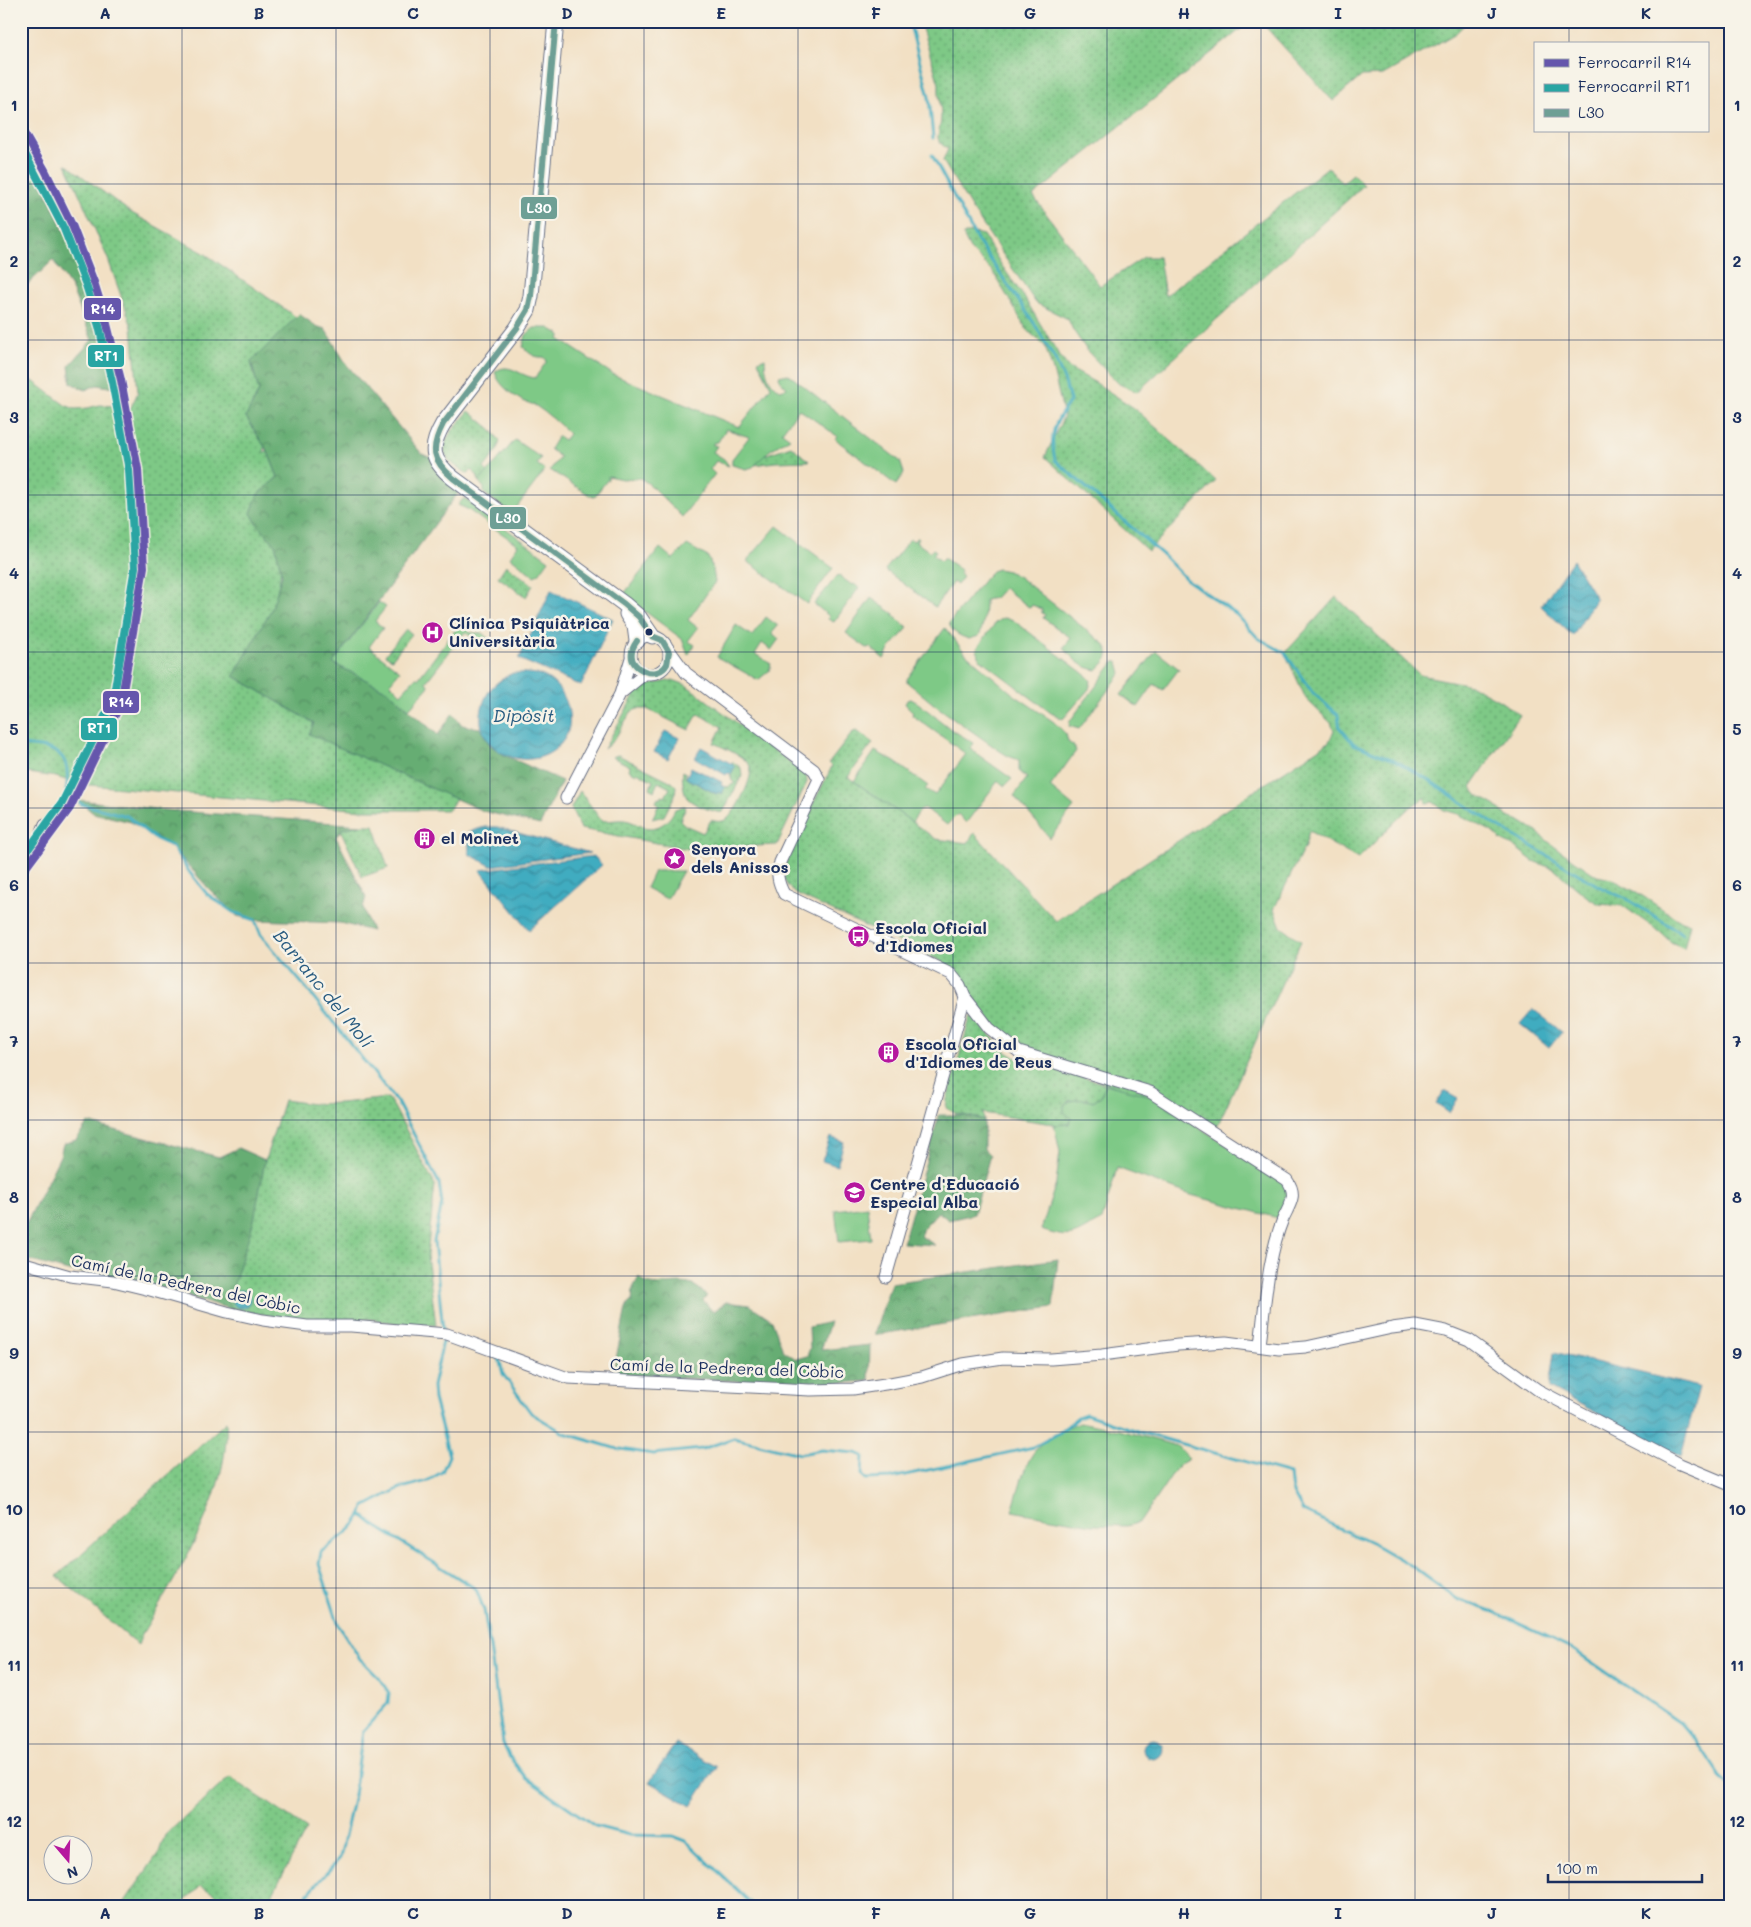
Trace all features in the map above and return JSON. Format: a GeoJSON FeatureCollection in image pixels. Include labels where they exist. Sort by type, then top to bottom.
{"type":"FeatureCollection","features":[{"type":"Feature","properties":{"kind":"street"},"geometry":{"type":"LineString","coordinates":[[556,21],[531,296],[528,310],[517,328],[443,424],[436,436],[434,453],[440,468],[639,617],[652,636]]}},
{"type":"Feature","properties":{"kind":"street"},"geometry":{"type":"LineString","coordinates":[[617,600],[636,626],[637,641]]}},
{"type":"Feature","properties":{"kind":"street"},"geometry":{"type":"LineString","coordinates":[[566,798],[620,694],[632,658],[632,650],[637,641],[644,637],[652,636],[662,640],[686,673],[814,770],[819,779],[780,862],[777,873],[784,894],[951,974],[960,985],[965,997],[989,1028],[1018,1052],[1150,1092],[1288,1180],[1293,1188],[1293,1199],[1283,1220],[1276,1242],[1260,1345]]}},
{"type":"Feature","properties":{"kind":"street"},"geometry":{"type":"LineString","coordinates":[[661,670],[668,660],[668,648]]}},
{"type":"Feature","properties":{"kind":"street"},"geometry":{"type":"LineString","coordinates":[[632,658],[635,666],[646,673],[661,670],[686,673]]}},
{"type":"Feature","properties":{"kind":"street"},"geometry":{"type":"LineString","coordinates":[[620,694],[646,673]]}},
{"type":"Feature","properties":{"kind":"street"},"geometry":{"type":"LineString","coordinates":[[21,862],[41,834],[45,824]]}},
{"type":"Feature","properties":{"kind":"street"},"geometry":{"type":"LineString","coordinates":[[886,1277],[965,997]]}},
{"type":"Feature","properties":{"kind":"street","name":"Camí de la Pedrera del Còbic"},"geometry":{"type":"LineString","coordinates":[[21,1262],[70,1276],[113,1281],[140,1287],[226,1312],[263,1320],[307,1326],[352,1326],[447,1334],[568,1378],[800,1390],[853,1389],[922,1376],[963,1364],[1003,1358],[1068,1358],[1178,1345],[1226,1342],[1279,1349],[1306,1347],[1392,1328],[1415,1325],[1446,1330],[1468,1340],[1538,1390],[1680,1464],[1730,1485]]}},
{"type":"Feature","properties":{"kind":"green space"},"geometry":{"type":"Polygon","coordinates":[[[1251,21],[1033,196],[1100,286],[1144,257],[1159,257],[1165,296],[1328,167],[1342,183],[1353,174],[1364,185],[1137,392],[1119,384],[1088,352],[1068,319],[1036,303],[972,209],[943,161],[948,149],[938,139],[941,123],[939,84],[920,22],[1251,21]]]}},
{"type":"Feature","properties":{"kind":"green space"},"geometry":{"type":"Polygon","coordinates":[[[1260,21],[1468,21],[1456,33],[1383,75],[1362,76],[1333,101],[1260,21]]]}},
{"type":"Feature","properties":{"kind":"green space"},"geometry":{"type":"Polygon","coordinates":[[[21,148],[47,193],[81,269],[114,370],[116,379],[114,388],[97,385],[85,390],[71,383],[69,366],[92,340],[72,289],[53,260],[25,287],[21,285],[21,148]]]}},
{"type":"Feature","properties":{"kind":"green space"},"geometry":{"type":"Polygon","coordinates":[[[66,164],[130,212],[204,253],[296,317],[251,362],[259,391],[246,417],[265,447],[264,452],[268,452],[278,477],[258,494],[257,524],[270,536],[275,544],[280,561],[280,579],[270,613],[234,676],[314,723],[310,734],[456,798],[449,810],[362,810],[79,784],[56,777],[21,772],[21,372],[65,405],[75,409],[99,405],[117,406],[123,418],[138,392],[132,327],[108,259],[66,164]]]}},
{"type":"Feature","properties":{"kind":"green space"},"geometry":{"type":"Polygon","coordinates":[[[971,232],[983,235],[1069,368],[1134,408],[1216,481],[1148,551],[1045,457],[1064,416],[1045,346],[1027,330],[993,272],[970,249],[963,235],[971,232]]]}},
{"type":"Feature","properties":{"kind":"green space"},"geometry":{"type":"Polygon","coordinates":[[[299,314],[316,326],[325,329],[347,365],[422,454],[436,460],[458,493],[333,663],[388,691],[438,735],[453,713],[462,725],[480,728],[490,745],[504,755],[562,781],[540,825],[483,811],[309,734],[314,723],[234,676],[272,608],[282,575],[275,544],[257,524],[251,513],[258,494],[278,477],[268,452],[246,417],[259,391],[251,362],[299,314]]]}},
{"type":"Feature","properties":{"kind":"green space"},"geometry":{"type":"Polygon","coordinates":[[[534,328],[549,328],[561,335],[559,339],[614,375],[739,427],[771,387],[758,361],[765,358],[768,376],[776,387],[780,390],[787,388],[779,376],[788,374],[900,461],[904,473],[896,485],[839,442],[835,438],[837,436],[799,409],[782,432],[790,438],[769,451],[753,467],[746,469],[732,465],[732,459],[749,437],[726,429],[718,442],[713,443],[713,445],[717,446],[713,452],[724,459],[729,466],[716,461],[710,469],[715,474],[682,517],[649,484],[640,478],[622,479],[608,476],[608,479],[594,497],[591,496],[550,470],[560,457],[550,449],[558,436],[564,440],[569,434],[540,409],[509,392],[499,381],[495,372],[505,368],[535,378],[547,361],[544,357],[532,355],[523,347],[526,335],[534,328]]]}},
{"type":"Feature","properties":{"kind":"green space"},"geometry":{"type":"Polygon","coordinates":[[[469,411],[491,429],[500,441],[497,451],[484,468],[488,472],[479,482],[477,475],[471,470],[468,474],[450,461],[446,456],[445,450],[445,444],[451,432],[469,411]]]}},
{"type":"Feature","properties":{"kind":"green space"},"geometry":{"type":"Polygon","coordinates":[[[515,440],[541,458],[537,464],[545,470],[517,507],[522,512],[517,518],[484,493],[484,488],[479,482],[515,440]]]}},
{"type":"Feature","properties":{"kind":"green space"},"geometry":{"type":"Polygon","coordinates":[[[791,446],[809,461],[775,462],[755,465],[765,455],[791,446]]]}},
{"type":"Feature","properties":{"kind":"green space"},"geometry":{"type":"Polygon","coordinates":[[[464,498],[549,560],[539,574],[534,576],[510,557],[518,545],[467,509],[458,505],[464,498]]]}},
{"type":"Feature","properties":{"kind":"green space"},"geometry":{"type":"Polygon","coordinates":[[[777,526],[833,568],[807,604],[747,561],[777,526]]]}},
{"type":"Feature","properties":{"kind":"green space"},"geometry":{"type":"Polygon","coordinates":[[[917,537],[916,542],[930,552],[933,549],[936,551],[933,555],[941,561],[944,558],[961,570],[959,574],[963,577],[957,585],[953,582],[935,607],[885,570],[910,539],[914,541],[917,537]]]}},
{"type":"Feature","properties":{"kind":"green space"},"geometry":{"type":"Polygon","coordinates":[[[687,545],[708,557],[713,569],[715,582],[688,620],[698,628],[688,641],[695,645],[688,655],[682,639],[623,595],[660,548],[673,559],[687,545]]]}},
{"type":"Feature","properties":{"kind":"green space"},"geometry":{"type":"Polygon","coordinates":[[[506,565],[533,585],[526,597],[498,577],[506,565]]]}},
{"type":"Feature","properties":{"kind":"green space"},"geometry":{"type":"Polygon","coordinates":[[[998,569],[1008,571],[1019,577],[1103,643],[1108,651],[1108,658],[1097,670],[1082,665],[1064,647],[1071,638],[1043,618],[1045,615],[1042,613],[1042,609],[1032,605],[1030,608],[1004,588],[995,598],[985,600],[984,618],[979,636],[969,639],[954,632],[949,623],[986,577],[992,571],[998,569]]]}},
{"type":"Feature","properties":{"kind":"green space"},"geometry":{"type":"Polygon","coordinates":[[[838,575],[859,588],[834,622],[828,619],[829,616],[814,604],[838,575]]]}},
{"type":"Feature","properties":{"kind":"green space"},"geometry":{"type":"Polygon","coordinates":[[[1336,597],[1420,675],[1471,685],[1520,715],[1471,787],[1477,795],[1496,806],[1508,817],[1520,821],[1533,829],[1597,876],[1612,879],[1638,893],[1679,920],[1690,924],[1684,948],[1671,942],[1623,906],[1599,904],[1586,896],[1554,869],[1533,861],[1515,847],[1501,840],[1491,831],[1458,814],[1444,810],[1433,802],[1426,803],[1425,797],[1407,810],[1358,859],[1309,831],[1305,846],[1274,909],[1281,927],[1301,941],[1216,1129],[1019,1046],[995,1027],[968,991],[963,980],[949,965],[798,895],[786,883],[784,870],[788,857],[832,766],[829,763],[853,732],[857,731],[873,743],[848,777],[936,839],[968,843],[974,833],[1056,921],[1329,742],[1334,730],[1331,723],[1306,699],[1285,653],[1336,597]]]}},
{"type":"Feature","properties":{"kind":"green space"},"geometry":{"type":"Polygon","coordinates":[[[871,598],[894,614],[908,628],[890,648],[884,659],[870,647],[867,648],[846,633],[871,598]]]}},
{"type":"Feature","properties":{"kind":"green space"},"geometry":{"type":"Polygon","coordinates":[[[379,602],[386,607],[375,621],[383,628],[369,647],[400,671],[390,683],[401,694],[416,677],[418,679],[465,617],[473,622],[467,629],[471,633],[482,633],[490,640],[485,647],[465,632],[426,682],[429,686],[409,709],[388,691],[333,663],[379,602]]]}},
{"type":"Feature","properties":{"kind":"green space"},"geometry":{"type":"Polygon","coordinates":[[[766,617],[778,626],[772,633],[779,639],[771,650],[762,643],[755,654],[771,664],[769,671],[758,680],[717,657],[736,625],[752,636],[766,617]]]}},
{"type":"Feature","properties":{"kind":"green space"},"geometry":{"type":"Polygon","coordinates":[[[1003,618],[1011,619],[1017,623],[1091,681],[1089,689],[1063,719],[1051,713],[980,659],[978,647],[996,622],[1003,618]]]}},
{"type":"Feature","properties":{"kind":"green space"},"geometry":{"type":"Polygon","coordinates":[[[945,628],[966,654],[1013,694],[1054,722],[1066,734],[1068,742],[1074,746],[1076,751],[1050,787],[1074,807],[1050,838],[1014,796],[1027,778],[1019,771],[1019,760],[1000,751],[936,706],[907,682],[907,679],[945,628]]]}},
{"type":"Feature","properties":{"kind":"green space"},"geometry":{"type":"Polygon","coordinates":[[[406,629],[412,634],[392,659],[385,655],[406,629]]]}},
{"type":"Feature","properties":{"kind":"green space"},"geometry":{"type":"Polygon","coordinates":[[[1156,651],[1179,669],[1163,690],[1154,684],[1138,707],[1121,695],[1156,651]]]}},
{"type":"Feature","properties":{"kind":"green space"},"geometry":{"type":"Polygon","coordinates":[[[1114,662],[1118,662],[1121,673],[1079,729],[1069,726],[1070,721],[1114,662]]]}},
{"type":"Feature","properties":{"kind":"green space"},"geometry":{"type":"Polygon","coordinates":[[[673,680],[686,685],[806,774],[807,782],[777,845],[689,849],[581,829],[571,808],[580,791],[601,820],[625,820],[649,828],[663,824],[675,809],[684,806],[686,807],[680,820],[685,825],[703,833],[711,820],[725,820],[735,810],[750,778],[750,766],[739,756],[714,743],[722,727],[698,714],[689,730],[647,709],[637,709],[631,712],[614,740],[604,749],[636,692],[648,685],[673,680]]]}},
{"type":"Feature","properties":{"kind":"green space"},"geometry":{"type":"Polygon","coordinates":[[[911,699],[952,730],[974,743],[970,749],[1012,779],[1005,786],[998,781],[966,823],[958,814],[947,825],[925,808],[921,809],[912,822],[854,781],[875,751],[895,762],[928,786],[925,789],[935,795],[966,754],[912,715],[913,712],[905,704],[907,700],[911,699]]]}},
{"type":"Feature","properties":{"kind":"green space"},"geometry":{"type":"Polygon","coordinates":[[[618,755],[672,782],[676,786],[675,795],[664,816],[652,819],[659,804],[656,802],[658,798],[665,797],[670,788],[658,782],[654,791],[650,788],[653,781],[637,772],[636,774],[629,770],[630,766],[612,757],[618,755]]]}},
{"type":"Feature","properties":{"kind":"green space"},"geometry":{"type":"Polygon","coordinates":[[[733,762],[741,768],[742,776],[723,812],[715,812],[704,808],[687,798],[683,785],[683,771],[686,773],[685,777],[716,794],[718,792],[722,794],[725,786],[728,787],[735,783],[731,780],[732,777],[730,776],[734,767],[731,766],[733,762]]]}},
{"type":"Feature","properties":{"kind":"green space"},"geometry":{"type":"Polygon","coordinates":[[[78,800],[165,810],[360,825],[342,829],[336,837],[366,897],[363,908],[372,931],[340,923],[255,920],[237,916],[209,889],[173,848],[131,822],[93,813],[78,800]]]}},
{"type":"Feature","properties":{"kind":"green space"},"geometry":{"type":"Polygon","coordinates":[[[360,825],[374,825],[388,868],[362,877],[341,831],[342,829],[360,825]]]}},
{"type":"Feature","properties":{"kind":"green space"},"geometry":{"type":"Polygon","coordinates":[[[654,871],[683,871],[667,899],[646,888],[654,871]]]}},
{"type":"Feature","properties":{"kind":"green space"},"geometry":{"type":"Polygon","coordinates":[[[971,1015],[1005,1051],[1018,1059],[1106,1084],[1101,1098],[1093,1102],[1087,1099],[1068,1101],[1071,1118],[1069,1124],[1059,1125],[983,1113],[984,1120],[955,1113],[946,1108],[971,1015]]]}},
{"type":"Feature","properties":{"kind":"green space"},"geometry":{"type":"Polygon","coordinates":[[[1106,1084],[1151,1096],[1282,1181],[1290,1195],[1278,1218],[1191,1195],[1117,1168],[1102,1220],[1079,1233],[1067,1236],[1041,1230],[1056,1183],[1060,1152],[1054,1125],[1069,1124],[1071,1118],[1064,1112],[1064,1105],[1070,1101],[1078,1100],[1093,1102],[1101,1097],[1106,1084]]]}},
{"type":"Feature","properties":{"kind":"green space"},"geometry":{"type":"Polygon","coordinates":[[[388,1098],[435,1185],[427,1255],[436,1325],[407,1325],[371,1319],[309,1322],[234,1310],[228,1302],[231,1288],[265,1160],[284,1100],[313,1104],[388,1098]]]}},
{"type":"Feature","properties":{"kind":"green space"},"geometry":{"type":"Polygon","coordinates":[[[939,1115],[963,1115],[984,1120],[984,1149],[990,1155],[974,1214],[949,1220],[938,1212],[923,1228],[921,1234],[922,1237],[935,1245],[903,1243],[939,1115]]]}},
{"type":"Feature","properties":{"kind":"green space"},"geometry":{"type":"Polygon","coordinates":[[[88,1123],[219,1157],[238,1148],[265,1160],[254,1220],[228,1302],[234,1310],[127,1278],[68,1271],[21,1258],[21,1234],[60,1156],[63,1144],[76,1140],[88,1123]]]}},
{"type":"Feature","properties":{"kind":"green space"},"geometry":{"type":"Polygon","coordinates":[[[867,1206],[871,1239],[839,1242],[835,1210],[867,1206]]]}},
{"type":"Feature","properties":{"kind":"green space"},"geometry":{"type":"Polygon","coordinates":[[[1058,1259],[1053,1307],[874,1335],[891,1283],[1058,1259]]]}},
{"type":"Feature","properties":{"kind":"green space"},"geometry":{"type":"Polygon","coordinates":[[[639,1277],[644,1282],[658,1285],[691,1284],[707,1296],[703,1300],[713,1312],[726,1302],[750,1305],[772,1320],[783,1350],[796,1359],[807,1356],[810,1348],[809,1327],[830,1322],[821,1350],[870,1345],[869,1381],[807,1385],[613,1374],[626,1308],[629,1302],[632,1302],[633,1288],[639,1277]]]}},
{"type":"Feature","properties":{"kind":"green space"},"geometry":{"type":"Polygon","coordinates":[[[226,1422],[225,1449],[220,1476],[211,1504],[185,1560],[142,1634],[138,1645],[57,1576],[226,1422]]]}},
{"type":"Feature","properties":{"kind":"green space"},"geometry":{"type":"Polygon","coordinates":[[[1080,1422],[1123,1431],[1177,1446],[1189,1459],[1175,1470],[1140,1522],[1127,1526],[1092,1525],[1012,1511],[1024,1473],[1034,1452],[1055,1434],[1080,1422]]]}},
{"type":"Feature","properties":{"kind":"green space"},"geometry":{"type":"Polygon","coordinates":[[[230,1777],[307,1829],[266,1906],[234,1906],[201,1886],[180,1906],[122,1906],[159,1852],[165,1835],[230,1777]]]}},
{"type":"Feature","properties":{"kind":"water"},"geometry":{"type":"Polygon","coordinates":[[[1573,560],[1596,598],[1573,636],[1541,606],[1573,560]]]}},
{"type":"Feature","properties":{"kind":"water","name":"Dipòsit"},"geometry":{"type":"Polygon","coordinates":[[[551,590],[613,619],[581,686],[519,659],[551,590]]]}},
{"type":"Feature","properties":{"kind":"water","name":"Dipòsit"},"geometry":{"type":"Polygon","coordinates":[[[513,673],[535,674],[547,678],[559,689],[567,705],[570,722],[565,738],[553,751],[539,758],[523,759],[508,756],[495,748],[485,737],[481,722],[485,698],[494,685],[513,673]]]}},
{"type":"Feature","properties":{"kind":"water"},"geometry":{"type":"Polygon","coordinates":[[[665,731],[679,738],[668,759],[654,752],[665,731]]]}},
{"type":"Feature","properties":{"kind":"water"},"geometry":{"type":"Polygon","coordinates":[[[701,747],[732,764],[735,767],[731,774],[728,773],[726,775],[695,758],[701,747]]]}},
{"type":"Feature","properties":{"kind":"water"},"geometry":{"type":"Polygon","coordinates":[[[691,767],[722,782],[721,785],[725,787],[722,794],[718,792],[717,794],[686,778],[691,767]]]}},
{"type":"Feature","properties":{"kind":"water"},"geometry":{"type":"Polygon","coordinates":[[[485,827],[497,827],[590,853],[491,866],[469,854],[468,832],[485,827]]]}},
{"type":"Feature","properties":{"kind":"water"},"geometry":{"type":"Polygon","coordinates":[[[594,856],[602,865],[529,930],[480,870],[594,856]]]}},
{"type":"Feature","properties":{"kind":"water"},"geometry":{"type":"Polygon","coordinates":[[[1533,1009],[1562,1032],[1549,1048],[1520,1024],[1533,1009]]]}},
{"type":"Feature","properties":{"kind":"water"},"geometry":{"type":"Polygon","coordinates":[[[1444,1091],[1458,1099],[1449,1113],[1436,1104],[1444,1091]]]}},
{"type":"Feature","properties":{"kind":"water"},"geometry":{"type":"Polygon","coordinates":[[[830,1137],[844,1142],[837,1166],[822,1161],[830,1137]]]}},
{"type":"Feature","properties":{"kind":"water"},"geometry":{"type":"Polygon","coordinates":[[[241,1290],[249,1295],[250,1299],[245,1307],[241,1308],[233,1303],[232,1299],[237,1291],[241,1290]]]}},
{"type":"Feature","properties":{"kind":"water"},"geometry":{"type":"Polygon","coordinates":[[[1554,1352],[1699,1387],[1681,1457],[1549,1388],[1554,1352]]]}},
{"type":"Feature","properties":{"kind":"water"},"geometry":{"type":"Polygon","coordinates":[[[1149,1739],[1157,1739],[1163,1745],[1163,1753],[1157,1759],[1149,1759],[1143,1753],[1143,1745],[1149,1739]]]}},
{"type":"Feature","properties":{"kind":"water"},"geometry":{"type":"Polygon","coordinates":[[[676,1743],[717,1767],[691,1806],[649,1782],[676,1743]]]}},
{"type":"Feature","properties":{"kind":"waterway"},"geometry":{"type":"LineString","coordinates":[[910,24],[929,97],[933,138]]}},
{"type":"Feature","properties":{"kind":"waterway"},"geometry":{"type":"LineString","coordinates":[[932,155],[977,240],[1034,323],[1055,359],[1065,382],[1070,401],[1054,429],[1053,451],[1055,460],[1164,556],[1186,579],[1237,615],[1258,638],[1285,653],[1312,692],[1338,715],[1340,728],[1354,744],[1396,761],[1427,779],[1494,824],[1602,888],[1627,899],[1683,934]]}},
{"type":"Feature","properties":{"kind":"waterway","name":"Barranc del Molí"},"geometry":{"type":"LineString","coordinates":[[21,745],[44,748],[59,754],[67,767],[66,791],[81,804],[127,816],[154,838],[172,846],[207,894],[233,912],[255,920],[261,935],[397,1102],[439,1183],[442,1203],[434,1241],[443,1330]]}},
{"type":"Feature","properties":{"kind":"waterway"},"geometry":{"type":"LineString","coordinates":[[303,1906],[306,1896],[340,1858],[354,1795],[363,1731],[388,1703],[389,1693],[379,1678],[360,1659],[339,1626],[319,1564],[321,1552],[352,1527],[364,1507],[398,1489],[427,1481],[442,1472],[449,1456],[434,1399],[433,1386],[444,1337]]}},
{"type":"Feature","properties":{"kind":"waterway"},"geometry":{"type":"LineString","coordinates":[[496,1357],[499,1358],[503,1374],[531,1413],[564,1433],[614,1448],[653,1454],[702,1449],[734,1438],[800,1454],[822,1450],[856,1453],[863,1456],[862,1475],[866,1479],[891,1478],[1034,1447],[1059,1433],[1078,1417],[1086,1414],[1143,1433],[1290,1474],[1292,1491],[1303,1511],[1379,1547],[1412,1566],[1457,1599],[1494,1612],[1571,1648],[1680,1723],[1699,1745],[1720,1777],[1730,1786]]}},
{"type":"Feature","properties":{"kind":"waterway"},"geometry":{"type":"LineString","coordinates":[[362,1515],[374,1525],[476,1589],[484,1610],[503,1743],[509,1756],[526,1778],[595,1826],[629,1835],[673,1836],[686,1841],[754,1906]]}},
{"type":"Feature","properties":{"kind":"rail line","name":"R14"},"geometry":{"type":"LineString","coordinates":[[21,128],[45,170],[72,225],[94,282],[107,324],[121,380],[138,469],[144,567],[121,703],[70,808],[21,874]]}},
{"type":"Feature","properties":{"kind":"rail line","name":"RT1"},"geometry":{"type":"LineString","coordinates":[[21,146],[64,229],[86,285],[99,326],[129,470],[135,567],[113,700],[62,803],[21,859]]}},
{"type":"Feature","properties":{"kind":"transit line","name":"L30"},"geometry":{"type":"LineString","coordinates":[[556,21],[531,296],[528,310],[517,328],[443,424],[436,440],[435,454],[437,460],[453,478],[624,604],[639,617],[652,636]]}},
{"type":"Feature","properties":{"kind":"transit line","name":"L30"},"geometry":{"type":"LineString","coordinates":[[637,641],[632,651],[632,658],[635,664],[645,671],[657,672],[667,664],[669,652],[662,640],[652,636]]}},
{"type":"Feature","properties":{"kind":"place","name":"Clínica Psiquiàtrica Universitària"},"geometry":{"type":"Point","coordinates":[433,632]}},
{"type":"Feature","properties":{"kind":"place","name":"el Molinet"},"geometry":{"type":"Point","coordinates":[425,838]}},
{"type":"Feature","properties":{"kind":"place","name":"Senyora dels Anissos"},"geometry":{"type":"Point","coordinates":[675,858]}},
{"type":"Feature","properties":{"kind":"place","name":"Escola Oficial d'Idiomes"},"geometry":{"type":"Point","coordinates":[859,937]}},
{"type":"Feature","properties":{"kind":"place","name":"Escola Oficial d'Idiomes de Reus"},"geometry":{"type":"Point","coordinates":[889,1053]}},
{"type":"Feature","properties":{"kind":"place","name":"Centre d'Educació Especial Alba"},"geometry":{"type":"Point","coordinates":[854,1193]}}]}
